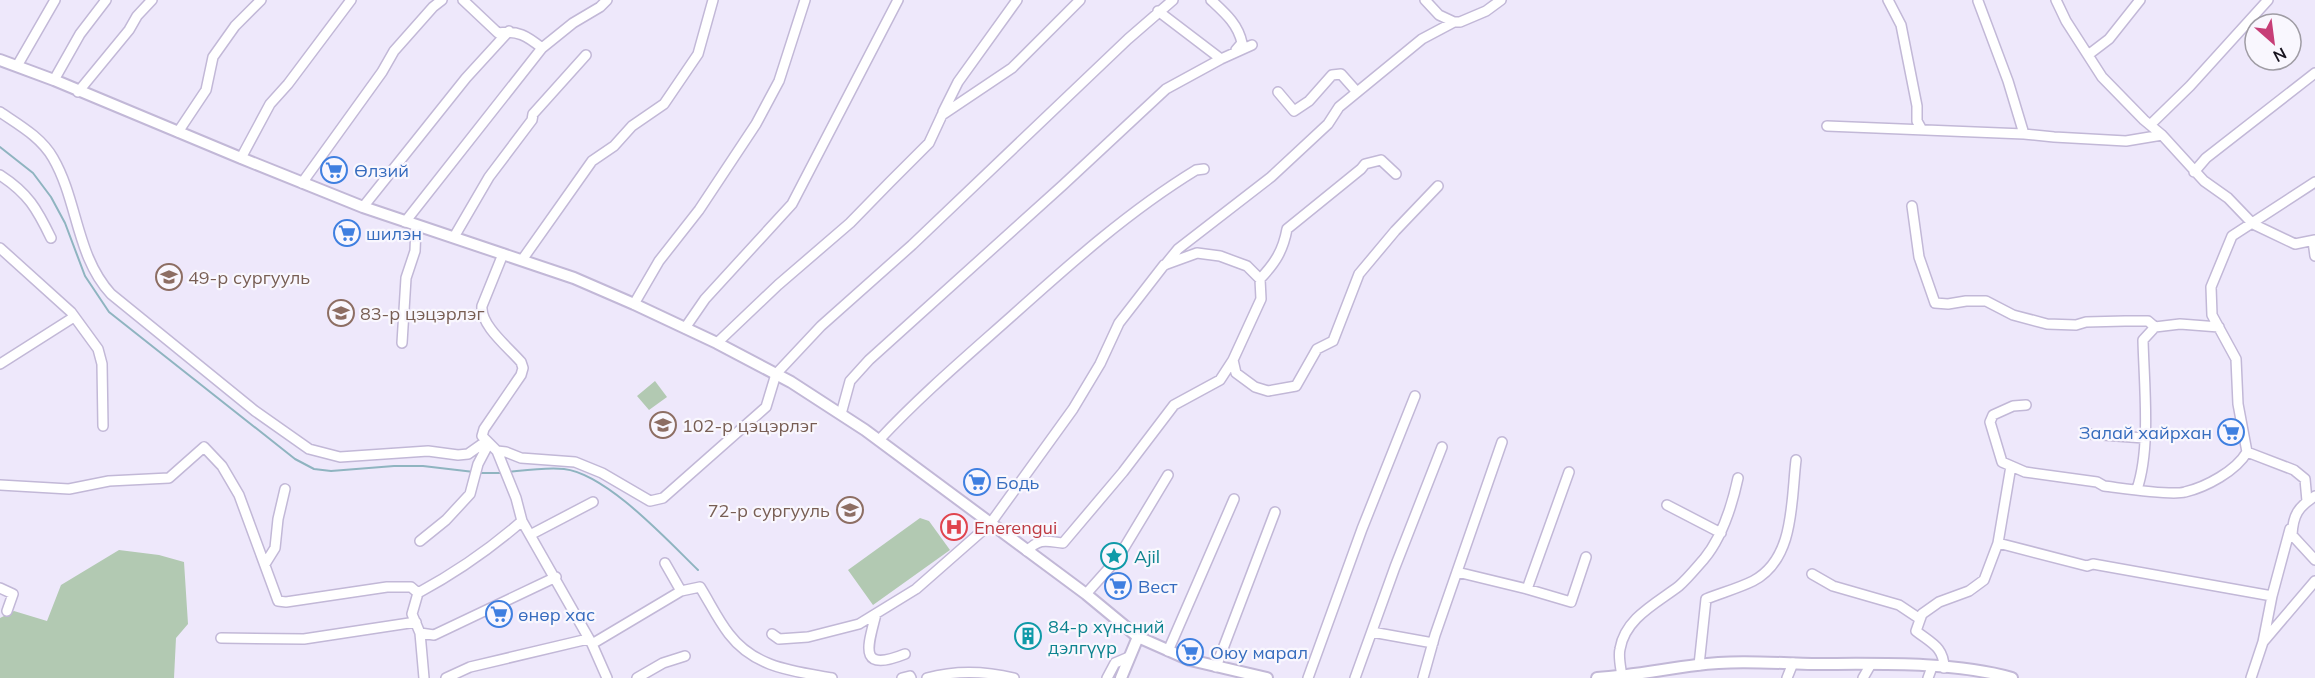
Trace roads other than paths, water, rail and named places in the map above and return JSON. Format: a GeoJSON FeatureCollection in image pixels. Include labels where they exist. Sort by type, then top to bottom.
{"type":"FeatureCollection","features":[{"type":"Feature","properties":{"kind":"main road"},"geometry":{"type":"LineString","coordinates":[[1,63],[17,66],[54,80],[78,92],[363,207],[574,279],[717,343],[776,374],[879,440],[1086,594],[1138,637],[1168,651],[1216,667],[1267,678]]}},
{"type":"Feature","properties":{"kind":"main road"},"geometry":{"type":"LineString","coordinates":[[1121,678],[1138,637]]}},
{"type":"Feature","properties":{"kind":"main road"},"geometry":{"type":"LineString","coordinates":[[1597,678],[1629,677],[1699,665],[1794,663],[1870,664],[1930,673],[1944,668],[2012,678]]}},
{"type":"Feature","properties":{"kind":"street"},"geometry":{"type":"LineString","coordinates":[[17,66],[55,0]]}},
{"type":"Feature","properties":{"kind":"street"},"geometry":{"type":"LineString","coordinates":[[54,80],[80,34],[105,0]]}},
{"type":"Feature","properties":{"kind":"street"},"geometry":{"type":"LineString","coordinates":[[78,92],[152,0]]}},
{"type":"Feature","properties":{"kind":"street"},"geometry":{"type":"LineString","coordinates":[[178,132],[206,90],[213,57],[235,26],[261,0]]}},
{"type":"Feature","properties":{"kind":"street"},"geometry":{"type":"LineString","coordinates":[[241,158],[270,104],[288,84],[351,0]]}},
{"type":"Feature","properties":{"kind":"street"},"geometry":{"type":"LineString","coordinates":[[302,183],[382,72],[394,51],[442,0]]}},
{"type":"Feature","properties":{"kind":"street"},"geometry":{"type":"LineString","coordinates":[[463,0],[498,33],[509,31],[527,35],[542,48]]}},
{"type":"Feature","properties":{"kind":"street"},"geometry":{"type":"LineString","coordinates":[[402,343],[406,278],[415,251],[410,224],[542,48],[607,0]]}},
{"type":"Feature","properties":{"kind":"street"},"geometry":{"type":"LineString","coordinates":[[522,260],[592,161],[614,146],[632,126],[664,104],[698,54],[713,0]]}},
{"type":"Feature","properties":{"kind":"street"},"geometry":{"type":"LineString","coordinates":[[634,304],[659,261],[699,210],[756,124],[779,81],[806,0]]}},
{"type":"Feature","properties":{"kind":"street"},"geometry":{"type":"LineString","coordinates":[[685,328],[705,300],[792,204],[898,0]]}},
{"type":"Feature","properties":{"kind":"street"},"geometry":{"type":"LineString","coordinates":[[717,343],[778,285],[850,223],[928,143],[958,82],[1017,0]]}},
{"type":"Feature","properties":{"kind":"street"},"geometry":{"type":"LineString","coordinates":[[942,114],[1012,68],[1080,0]]}},
{"type":"Feature","properties":{"kind":"street"},"geometry":{"type":"LineString","coordinates":[[496,451],[521,458],[575,462],[602,473],[650,501],[657,501],[766,407],[776,374],[821,326],[912,245],[1158,11],[1173,0]]}},
{"type":"Feature","properties":{"kind":"street"},"geometry":{"type":"LineString","coordinates":[[1211,0],[1232,20],[1241,35],[1242,43],[1232,54]]}},
{"type":"Feature","properties":{"kind":"street"},"geometry":{"type":"LineString","coordinates":[[1425,0],[1439,15],[1454,22],[1460,22],[1486,11],[1501,0]]}},
{"type":"Feature","properties":{"kind":"street"},"geometry":{"type":"LineString","coordinates":[[1888,0],[1901,25],[1917,106],[1917,120],[1922,130]]}},
{"type":"Feature","properties":{"kind":"street"},"geometry":{"type":"LineString","coordinates":[[2056,0],[2066,21],[2102,76],[2162,135],[2194,172],[2228,198],[2253,224],[2295,244],[2314,240],[2315,256]]}},
{"type":"Feature","properties":{"kind":"street"},"geometry":{"type":"LineString","coordinates":[[2088,55],[2109,39],[2140,0]]}},
{"type":"Feature","properties":{"kind":"street"},"geometry":{"type":"LineString","coordinates":[[2150,125],[2190,86],[2268,0]]}},
{"type":"Feature","properties":{"kind":"street"},"geometry":{"type":"LineString","coordinates":[[1978,1],[2008,81],[2024,134]]}},
{"type":"Feature","properties":{"kind":"street"},"geometry":{"type":"LineString","coordinates":[[1158,11],[1221,59]]}},
{"type":"Feature","properties":{"kind":"street"},"geometry":{"type":"LineString","coordinates":[[772,634],[779,639],[808,637],[859,624],[916,589],[990,524],[1073,409],[1100,364],[1119,323],[1178,249],[1271,177],[1328,124],[1339,107],[1357,92],[1422,39],[1454,22]]}},
{"type":"Feature","properties":{"kind":"street"},"geometry":{"type":"LineString","coordinates":[[363,207],[466,78],[509,31]]}},
{"type":"Feature","properties":{"kind":"street"},"geometry":{"type":"LineString","coordinates":[[841,414],[850,381],[877,353],[1166,89],[1252,45]]}},
{"type":"Feature","properties":{"kind":"street"},"geometry":{"type":"LineString","coordinates":[[454,237],[489,177],[532,120],[534,114],[586,55]]}},
{"type":"Feature","properties":{"kind":"street"},"geometry":{"type":"LineString","coordinates":[[1278,92],[1294,111],[1309,101],[1332,75],[1337,73],[1341,74],[1357,92]]}},
{"type":"Feature","properties":{"kind":"street"},"geometry":{"type":"LineString","coordinates":[[2194,172],[2206,158],[2315,73]]}},
{"type":"Feature","properties":{"kind":"street"},"geometry":{"type":"LineString","coordinates":[[0,112],[35,138],[53,158],[94,271],[111,294],[255,411],[301,445],[318,453],[340,457],[428,451],[464,454],[487,443]]}},
{"type":"Feature","properties":{"kind":"street"},"geometry":{"type":"LineString","coordinates":[[1827,126],[2024,134],[2126,141],[2162,135]]}},
{"type":"Feature","properties":{"kind":"street"},"geometry":{"type":"LineString","coordinates":[[1260,279],[1277,262],[1285,244],[1287,230],[1365,164],[1381,160],[1396,174]]}},
{"type":"Feature","properties":{"kind":"street"},"geometry":{"type":"LineString","coordinates":[[879,440],[913,404],[1134,210],[1196,170],[1204,169]]}},
{"type":"Feature","properties":{"kind":"street"},"geometry":{"type":"LineString","coordinates":[[0,175],[27,196],[36,207],[51,238]]}},
{"type":"Feature","properties":{"kind":"street"},"geometry":{"type":"LineString","coordinates":[[2026,405],[2013,406],[1993,415],[1989,422],[2002,462],[2025,472],[2097,482],[2104,486],[2183,493],[2225,475],[2241,462],[2247,452],[2238,404],[2236,360],[2212,315],[2211,287],[2232,236],[2315,182]]}},
{"type":"Feature","properties":{"kind":"street"},"geometry":{"type":"LineString","coordinates":[[1233,360],[1236,373],[1254,387],[1268,391],[1296,386],[1317,349],[1333,341],[1359,274],[1395,231],[1438,186]]}},
{"type":"Feature","properties":{"kind":"street"},"geometry":{"type":"LineString","coordinates":[[1911,206],[1919,256],[1935,303],[1986,302],[2013,315],[2047,324],[2076,325],[2086,322],[2148,321],[2155,327]]}},
{"type":"Feature","properties":{"kind":"street"},"geometry":{"type":"LineString","coordinates":[[0,248],[74,317],[98,350],[102,364],[103,426]]}},
{"type":"Feature","properties":{"kind":"street"},"geometry":{"type":"LineString","coordinates":[[1027,551],[1042,540],[1063,543],[1123,472],[1174,405],[1220,380],[1233,360],[1261,299],[1260,279],[1246,266],[1220,256],[1197,253],[1164,266]]}},
{"type":"Feature","properties":{"kind":"street"},"geometry":{"type":"LineString","coordinates":[[503,254],[482,306],[482,314],[485,323],[521,362],[523,368],[521,375],[482,432],[482,438],[496,451],[516,498],[522,521],[590,641],[606,678]]}},
{"type":"Feature","properties":{"kind":"street"},"geometry":{"type":"LineString","coordinates":[[0,364],[74,317]]}},
{"type":"Feature","properties":{"kind":"street"},"geometry":{"type":"LineString","coordinates":[[2137,489],[2143,472],[2143,339],[2155,327],[2180,324],[2218,327]]}},
{"type":"Feature","properties":{"kind":"street"},"geometry":{"type":"LineString","coordinates":[[1308,678],[1362,529],[1415,396]]}},
{"type":"Feature","properties":{"kind":"street"},"geometry":{"type":"LineString","coordinates":[[2089,434],[2144,438]]}},
{"type":"Feature","properties":{"kind":"street"},"geometry":{"type":"LineString","coordinates":[[1423,678],[1502,442]]}},
{"type":"Feature","properties":{"kind":"street"},"geometry":{"type":"LineString","coordinates":[[420,541],[446,520],[470,494],[478,464],[487,443]]}},
{"type":"Feature","properties":{"kind":"street"},"geometry":{"type":"LineString","coordinates":[[0,485],[69,489],[109,481],[169,478],[204,447],[222,466],[239,495],[266,564],[274,596],[278,601],[387,587],[411,587],[418,593]]}},
{"type":"Feature","properties":{"kind":"street"},"geometry":{"type":"LineString","coordinates":[[1355,678],[1442,447]]}},
{"type":"Feature","properties":{"kind":"street"},"geometry":{"type":"LineString","coordinates":[[2247,452],[2294,470],[2305,479],[2311,498],[2293,518],[2272,596],[2264,642],[2251,678]]}},
{"type":"Feature","properties":{"kind":"street"},"geometry":{"type":"LineString","coordinates":[[1699,665],[1706,599],[1754,580],[1769,567],[1784,548],[1796,460]]}},
{"type":"Feature","properties":{"kind":"street"},"geometry":{"type":"LineString","coordinates":[[1944,668],[1944,657],[1941,651],[1916,631],[1922,614],[1938,602],[1969,591],[1984,580],[1998,543],[2011,466]]}},
{"type":"Feature","properties":{"kind":"street"},"geometry":{"type":"LineString","coordinates":[[1527,589],[1569,472]]}},
{"type":"Feature","properties":{"kind":"street"},"geometry":{"type":"LineString","coordinates":[[1086,594],[1118,558],[1168,475]]}},
{"type":"Feature","properties":{"kind":"street"},"geometry":{"type":"LineString","coordinates":[[1629,677],[1619,651],[1624,635],[1643,612],[1679,585],[1706,557],[1721,533],[1732,505],[1738,478]]}},
{"type":"Feature","properties":{"kind":"street"},"geometry":{"type":"LineString","coordinates":[[266,564],[275,548],[278,519],[285,489]]}},
{"type":"Feature","properties":{"kind":"street"},"geometry":{"type":"LineString","coordinates":[[1168,651],[1234,499]]}},
{"type":"Feature","properties":{"kind":"street"},"geometry":{"type":"LineString","coordinates":[[530,535],[593,502]]}},
{"type":"Feature","properties":{"kind":"street"},"geometry":{"type":"LineString","coordinates":[[1667,505],[1721,533]]}},
{"type":"Feature","properties":{"kind":"street"},"geometry":{"type":"LineString","coordinates":[[1216,667],[1275,512]]}},
{"type":"Feature","properties":{"kind":"street"},"geometry":{"type":"LineString","coordinates":[[2293,518],[2292,535],[2315,560]]}},
{"type":"Feature","properties":{"kind":"street"},"geometry":{"type":"LineString","coordinates":[[424,678],[420,633],[412,614],[418,593],[442,580],[501,540],[522,521]]}},
{"type":"Feature","properties":{"kind":"street"},"geometry":{"type":"LineString","coordinates":[[1998,543],[2087,566],[2093,564],[2272,596]]}},
{"type":"Feature","properties":{"kind":"street"},"geometry":{"type":"LineString","coordinates":[[1457,572],[1571,602],[1586,557]]}},
{"type":"Feature","properties":{"kind":"street"},"geometry":{"type":"LineString","coordinates":[[665,563],[681,591]]}},
{"type":"Feature","properties":{"kind":"street"},"geometry":{"type":"LineString","coordinates":[[1812,574],[1833,586],[1899,605],[1920,619]]}},
{"type":"Feature","properties":{"kind":"street"},"geometry":{"type":"LineString","coordinates":[[420,633],[434,635],[555,577]]}},
{"type":"Feature","properties":{"kind":"street"},"geometry":{"type":"LineString","coordinates":[[2264,642],[2315,581]]}},
{"type":"Feature","properties":{"kind":"street"},"geometry":{"type":"LineString","coordinates":[[446,678],[470,667],[590,641],[681,591],[700,587],[739,647],[754,658],[772,667],[828,678]]}},
{"type":"Feature","properties":{"kind":"street"},"geometry":{"type":"LineString","coordinates":[[0,588],[13,594],[7,611]]}},
{"type":"Feature","properties":{"kind":"street"},"geometry":{"type":"LineString","coordinates":[[876,614],[867,650],[869,656],[873,659],[886,659],[905,654]]}},
{"type":"Feature","properties":{"kind":"street"},"geometry":{"type":"LineString","coordinates":[[221,638],[304,639],[416,622]]}},
{"type":"Feature","properties":{"kind":"street"},"geometry":{"type":"LineString","coordinates":[[1372,632],[1433,644]]}},
{"type":"Feature","properties":{"kind":"street"},"geometry":{"type":"LineString","coordinates":[[637,678],[663,663],[685,656]]}},
{"type":"Feature","properties":{"kind":"street"},"geometry":{"type":"LineString","coordinates":[[1107,678],[1115,663],[1129,657]]}},
{"type":"Feature","properties":{"kind":"street"},"geometry":{"type":"LineString","coordinates":[[1787,678],[1794,663]]}},
{"type":"Feature","properties":{"kind":"street"},"geometry":{"type":"LineString","coordinates":[[1863,678],[1870,664]]}},
{"type":"Feature","properties":{"kind":"street"},"geometry":{"type":"LineString","coordinates":[[927,678],[946,673],[974,672],[1010,678]]}},
{"type":"Feature","properties":{"kind":"street"},"geometry":{"type":"LineString","coordinates":[[902,678],[910,676],[911,678]]}},
{"type":"Feature","properties":{"kind":"waterway"},"geometry":{"type":"LineString","coordinates":[[0,147],[33,173],[51,197],[65,223],[85,276],[109,312],[295,459],[314,469],[331,471],[423,466],[474,472]]}},
{"type":"Feature","properties":{"kind":"waterway"},"geometry":{"type":"LineString","coordinates":[[509,472],[564,469],[599,483],[636,511],[698,570]]}},
{"type":"Feature","properties":{"kind":"waterway"},"geometry":{"type":"LineString","coordinates":[[480,473],[504,473]]}},
{"type":"Feature","properties":{"kind":"place","name":"Өлзий"},"geometry":{"type":"Point","coordinates":[334,170]}},
{"type":"Feature","properties":{"kind":"place","name":"шилэн"},"geometry":{"type":"Point","coordinates":[347,233]}},
{"type":"Feature","properties":{"kind":"place","name":"49-р сургууль"},"geometry":{"type":"Point","coordinates":[169,277]}},
{"type":"Feature","properties":{"kind":"place","name":"83-р цэцэрлэг"},"geometry":{"type":"Point","coordinates":[341,313]}},
{"type":"Feature","properties":{"kind":"place","name":"102-р цэцэрлэг"},"geometry":{"type":"Point","coordinates":[663,425]}},
{"type":"Feature","properties":{"kind":"place","name":"Залай хайрхан"},"geometry":{"type":"Point","coordinates":[2231,432]}},
{"type":"Feature","properties":{"kind":"place","name":"Бодь"},"geometry":{"type":"Point","coordinates":[977,482]}},
{"type":"Feature","properties":{"kind":"place","name":"72-р сургууль"},"geometry":{"type":"Point","coordinates":[850,510]}},
{"type":"Feature","properties":{"kind":"place","name":"Enerengui"},"geometry":{"type":"Point","coordinates":[954,527]}},
{"type":"Feature","properties":{"kind":"place","name":"Ajil"},"geometry":{"type":"Point","coordinates":[1114,556]}},
{"type":"Feature","properties":{"kind":"place","name":"Вест"},"geometry":{"type":"Point","coordinates":[1118,586]}},
{"type":"Feature","properties":{"kind":"place","name":"өнөр хас"},"geometry":{"type":"Point","coordinates":[499,614]}},
{"type":"Feature","properties":{"kind":"place","name":"84-р хүнсний дэлгүүр"},"geometry":{"type":"Point","coordinates":[1028,636]}},
{"type":"Feature","properties":{"kind":"place","name":"Оюу марал"},"geometry":{"type":"Point","coordinates":[1190,652]}}]}
